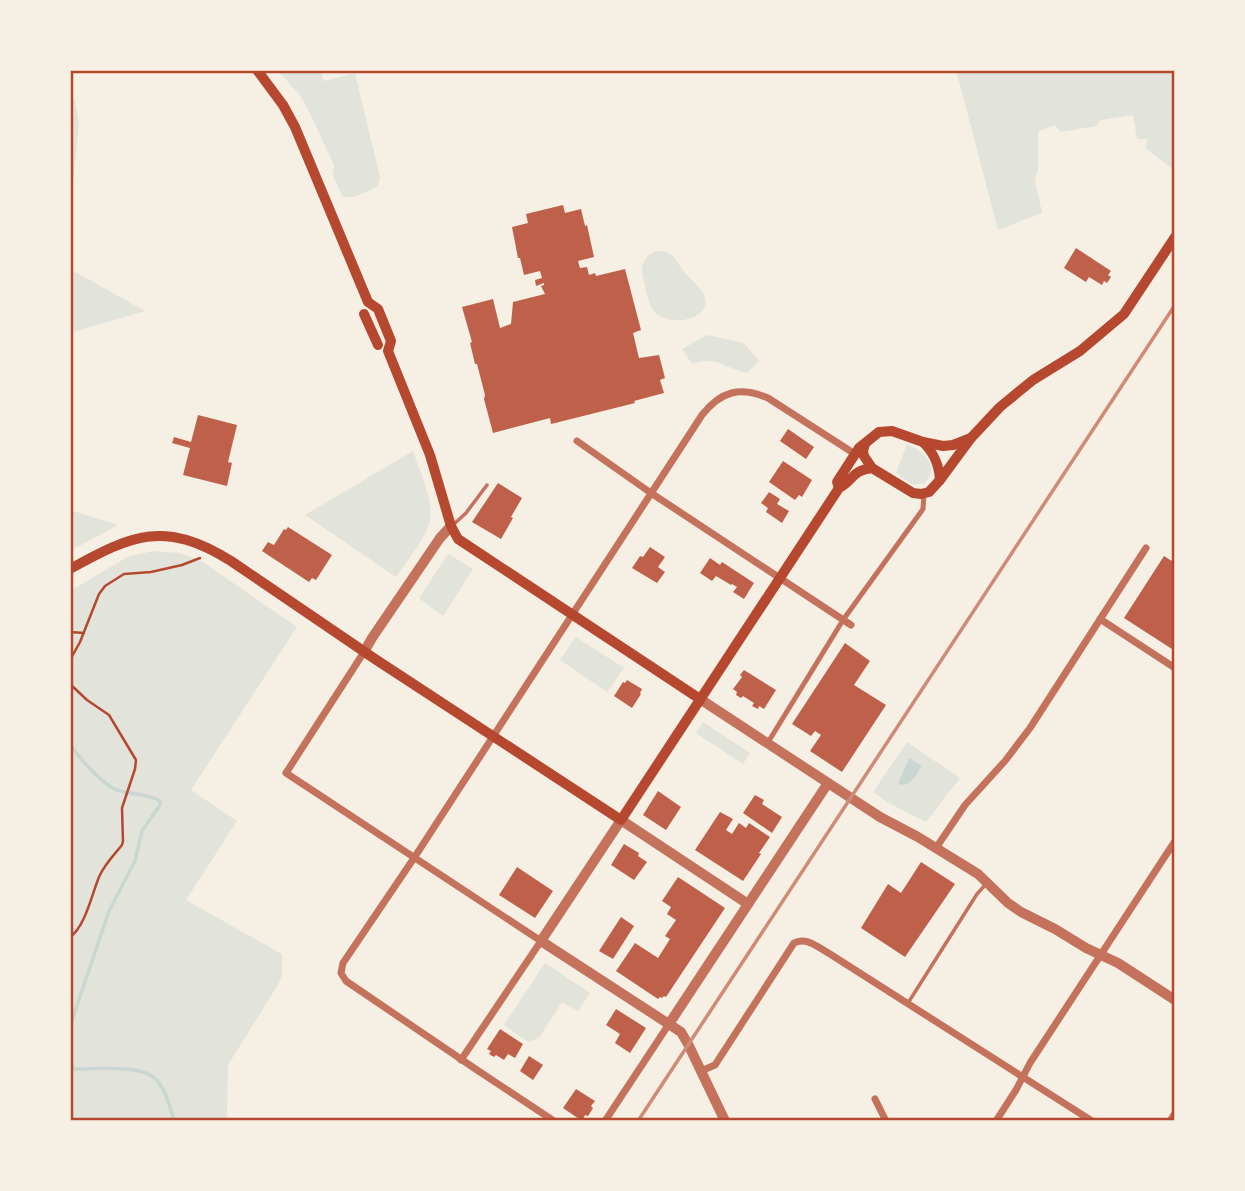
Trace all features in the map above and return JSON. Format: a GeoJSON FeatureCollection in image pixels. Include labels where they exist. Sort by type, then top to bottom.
{"type":"FeatureCollection","features":[{"type":"Feature","properties":{"kind":"main road"},"geometry":{"type":"LineString","coordinates":[[257,70],[283,105],[302,142],[368,302],[378,309],[391,341],[383,348]]}},
{"type":"Feature","properties":{"kind":"main road"},"geometry":{"type":"LineString","coordinates":[[865,444],[864,456],[872,468],[913,493],[924,494],[931,490],[971,438],[1000,407],[1033,380],[1080,351],[1124,314],[1175,237]]}},
{"type":"Feature","properties":{"kind":"main road"},"geometry":{"type":"LineString","coordinates":[[364,314],[383,348],[430,455],[454,534],[462,543],[700,699]]}},
{"type":"Feature","properties":{"kind":"main road"},"geometry":{"type":"LineString","coordinates":[[838,488],[837,482],[859,447],[876,434],[889,431],[923,442],[948,446],[971,438]]}},
{"type":"Feature","properties":{"kind":"main road"},"geometry":{"type":"LineString","coordinates":[[923,442],[935,458],[940,480]]}},
{"type":"Feature","properties":{"kind":"main road"},"geometry":{"type":"LineString","coordinates":[[70,569],[120,543],[146,537],[185,539],[209,548],[621,820],[838,488],[858,472],[872,468]]}},
{"type":"Feature","properties":{"kind":"street"},"geometry":{"type":"LineString","coordinates":[[364,314],[368,302]]}},
{"type":"Feature","properties":{"kind":"street"},"geometry":{"type":"LineString","coordinates":[[554,1121],[346,981],[341,973],[343,963],[710,405],[731,393],[755,392],[855,454]]}},
{"type":"Feature","properties":{"kind":"street"},"geometry":{"type":"LineString","coordinates":[[576,441],[651,494],[851,625]]}},
{"type":"Feature","properties":{"kind":"street"},"geometry":{"type":"LineString","coordinates":[[767,744],[844,620],[923,509],[924,494]]}},
{"type":"Feature","properties":{"kind":"street"},"geometry":{"type":"LineString","coordinates":[[451,526],[372,638],[286,773],[683,1035],[725,1121]]}},
{"type":"Feature","properties":{"kind":"street"},"geometry":{"type":"LineString","coordinates":[[936,848],[965,805],[1015,748],[1146,548]]}},
{"type":"Feature","properties":{"kind":"street"},"geometry":{"type":"LineString","coordinates":[[1100,619],[1175,668]]}},
{"type":"Feature","properties":{"kind":"street"},"geometry":{"type":"LineString","coordinates":[[700,699],[880,817],[978,874],[1021,912],[1118,963],[1175,1000]]}},
{"type":"Feature","properties":{"kind":"street"},"geometry":{"type":"LineString","coordinates":[[605,1121],[828,783]]}},
{"type":"Feature","properties":{"kind":"street"},"geometry":{"type":"LineString","coordinates":[[461,1060],[621,820],[748,904]]}},
{"type":"Feature","properties":{"kind":"street"},"geometry":{"type":"LineString","coordinates":[[996,1121],[1030,1063],[1175,841]]}},
{"type":"Feature","properties":{"kind":"street"},"geometry":{"type":"LineString","coordinates":[[701,1071],[715,1065],[794,943],[806,940],[1091,1121]]}},
{"type":"Feature","properties":{"kind":"street"},"geometry":{"type":"LineString","coordinates":[[875,1099],[886,1121]]}},
{"type":"Feature","properties":{"kind":"street"},"geometry":{"type":"LineString","coordinates":[[1170,1121],[1175,1113]]}},
{"type":"Feature","properties":{"kind":"lane"},"geometry":{"type":"LineString","coordinates":[[451,526],[466,513],[486,485]]}},
{"type":"Feature","properties":{"kind":"lane"},"geometry":{"type":"LineString","coordinates":[[908,1003],[977,894],[988,882]]}},
{"type":"Feature","properties":{"kind":"path"},"geometry":{"type":"LineString","coordinates":[[70,660],[101,590],[119,576],[182,565],[200,558],[209,548]]}},
{"type":"Feature","properties":{"kind":"path"},"geometry":{"type":"LineString","coordinates":[[70,632],[84,633]]}},
{"type":"Feature","properties":{"kind":"path"},"geometry":{"type":"LineString","coordinates":[[70,684],[109,715],[133,754],[136,764],[122,808],[122,845],[100,875],[82,921],[70,937]]}},
{"type":"Feature","properties":{"kind":"shaded area"},"geometry":{"type":"Polygon","coordinates":[[[277,70],[320,70],[324,81],[355,73],[380,179],[377,187],[354,197],[343,197],[333,176],[334,165],[307,107],[277,70]]]}},
{"type":"Feature","properties":{"kind":"shaded area"},"geometry":{"type":"Polygon","coordinates":[[[956,70],[1175,70],[1175,171],[1145,148],[1148,139],[1137,139],[1133,115],[1101,120],[1096,126],[1061,132],[1055,125],[1038,132],[1038,169],[1035,181],[1042,213],[998,230],[956,70]]]}},
{"type":"Feature","properties":{"kind":"shaded area"},"geometry":{"type":"Polygon","coordinates":[[[75,99],[79,124],[70,213],[70,100],[75,99]]]}},
{"type":"Feature","properties":{"kind":"shaded area"},"geometry":{"type":"Polygon","coordinates":[[[657,251],[672,255],[703,293],[703,310],[690,319],[671,320],[662,317],[652,308],[642,268],[647,258],[657,251]]]}},
{"type":"Feature","properties":{"kind":"shaded area"},"geometry":{"type":"Polygon","coordinates":[[[70,269],[145,311],[70,333],[70,269]]]}},
{"type":"Feature","properties":{"kind":"shaded area"},"geometry":{"type":"Polygon","coordinates":[[[707,335],[744,343],[759,361],[747,373],[708,361],[692,364],[682,349],[707,335]]]}},
{"type":"Feature","properties":{"kind":"shaded area"},"geometry":{"type":"Polygon","coordinates":[[[907,444],[924,455],[931,466],[929,478],[924,484],[911,484],[896,473],[907,444]]]}},
{"type":"Feature","properties":{"kind":"shaded area"},"geometry":{"type":"Polygon","coordinates":[[[413,451],[428,495],[430,520],[420,542],[396,577],[305,515],[413,451]]]}},
{"type":"Feature","properties":{"kind":"shaded area"},"geometry":{"type":"Polygon","coordinates":[[[70,510],[118,525],[70,551],[70,510]]]}},
{"type":"Feature","properties":{"kind":"shaded area"},"geometry":{"type":"Polygon","coordinates":[[[154,551],[180,553],[203,562],[297,627],[191,790],[237,821],[186,900],[282,954],[282,976],[228,1065],[227,1121],[70,1121],[70,591],[129,556],[154,551]]]}},
{"type":"Feature","properties":{"kind":"shaded area"},"geometry":{"type":"Polygon","coordinates":[[[448,554],[473,569],[443,616],[419,598],[448,554]]]}},
{"type":"Feature","properties":{"kind":"shaded area"},"geometry":{"type":"Polygon","coordinates":[[[576,637],[624,668],[607,692],[560,660],[576,637]]]}},
{"type":"Feature","properties":{"kind":"shaded area"},"geometry":{"type":"Polygon","coordinates":[[[703,722],[750,753],[743,764],[696,733],[703,722]]]}},
{"type":"Feature","properties":{"kind":"shaded area"},"geometry":{"type":"Polygon","coordinates":[[[907,742],[960,778],[926,822],[873,792],[907,742]]]}},
{"type":"Feature","properties":{"kind":"shaded area"},"geometry":{"type":"Polygon","coordinates":[[[909,758],[922,766],[909,783],[898,784],[909,758]]]}},
{"type":"Feature","properties":{"kind":"shaded area"},"geometry":{"type":"Polygon","coordinates":[[[545,963],[590,993],[578,1011],[562,1002],[539,1038],[528,1042],[504,1025],[545,963]]]}},
{"type":"Feature","properties":{"kind":"building"},"geometry":{"type":"Polygon","coordinates":[[[563,205],[565,213],[581,209],[585,226],[587,225],[594,257],[578,261],[580,268],[587,267],[589,275],[595,273],[596,276],[625,269],[641,330],[633,333],[639,358],[659,355],[665,378],[660,380],[664,393],[551,424],[550,418],[493,433],[462,307],[493,299],[500,328],[511,324],[513,302],[545,294],[541,286],[544,283],[536,286],[535,280],[542,278],[540,271],[524,275],[512,227],[528,223],[526,214],[563,205]]]}},
{"type":"Feature","properties":{"kind":"building"},"geometry":{"type":"Polygon","coordinates":[[[1076,248],[1111,271],[1107,283],[1104,281],[1102,285],[1089,277],[1086,282],[1064,268],[1076,248]]]}},
{"type":"Feature","properties":{"kind":"building"},"geometry":{"type":"Polygon","coordinates":[[[198,415],[237,425],[228,462],[232,463],[227,486],[183,475],[190,448],[172,443],[174,437],[191,442],[198,415]]]}},
{"type":"Feature","properties":{"kind":"building"},"geometry":{"type":"Polygon","coordinates":[[[788,429],[814,447],[806,459],[780,441],[788,429]]]}},
{"type":"Feature","properties":{"kind":"building"},"geometry":{"type":"Polygon","coordinates":[[[783,461],[812,480],[802,497],[799,495],[795,500],[769,482],[783,461]]]}},
{"type":"Feature","properties":{"kind":"building"},"geometry":{"type":"Polygon","coordinates":[[[498,483],[522,498],[501,539],[472,522],[498,483]]]}},
{"type":"Feature","properties":{"kind":"building"},"geometry":{"type":"Polygon","coordinates":[[[769,492],[780,499],[777,504],[789,511],[782,523],[766,512],[768,508],[761,503],[769,492]]]}},
{"type":"Feature","properties":{"kind":"building"},"geometry":{"type":"Polygon","coordinates":[[[288,527],[332,555],[316,580],[312,578],[309,582],[262,551],[268,542],[274,545],[288,527]]]}},
{"type":"Feature","properties":{"kind":"building"},"geometry":{"type":"Polygon","coordinates":[[[650,547],[665,557],[658,567],[665,572],[657,583],[632,568],[650,547]]]}},
{"type":"Feature","properties":{"kind":"building"},"geometry":{"type":"Polygon","coordinates":[[[1164,556],[1175,563],[1175,651],[1124,618],[1164,556]]]}},
{"type":"Feature","properties":{"kind":"building"},"geometry":{"type":"Polygon","coordinates":[[[710,558],[720,565],[722,562],[754,583],[744,599],[733,592],[737,587],[732,584],[716,576],[712,581],[700,573],[710,558]]]}},
{"type":"Feature","properties":{"kind":"building"},"geometry":{"type":"Polygon","coordinates":[[[845,643],[870,661],[854,685],[886,705],[842,772],[810,751],[821,735],[815,731],[811,736],[792,724],[845,643]]]}},
{"type":"Feature","properties":{"kind":"building"},"geometry":{"type":"Polygon","coordinates":[[[744,670],[776,690],[764,709],[752,706],[754,703],[736,695],[737,692],[733,689],[744,670]]]}},
{"type":"Feature","properties":{"kind":"building"},"geometry":{"type":"Polygon","coordinates":[[[627,680],[642,689],[632,708],[614,696],[627,680]]]}},
{"type":"Feature","properties":{"kind":"building"},"geometry":{"type":"Polygon","coordinates":[[[658,791],[681,807],[666,830],[643,815],[658,791]]]}},
{"type":"Feature","properties":{"kind":"building"},"geometry":{"type":"Polygon","coordinates":[[[755,795],[764,800],[762,804],[782,817],[772,833],[743,813],[755,795]]]}},
{"type":"Feature","properties":{"kind":"building"},"geometry":{"type":"Polygon","coordinates":[[[720,812],[733,819],[726,830],[732,834],[739,823],[746,828],[749,823],[770,837],[743,881],[695,850],[720,812]]]}},
{"type":"Feature","properties":{"kind":"building"},"geometry":{"type":"Polygon","coordinates":[[[624,844],[639,853],[638,856],[647,862],[634,880],[611,865],[624,844]]]}},
{"type":"Feature","properties":{"kind":"building"},"geometry":{"type":"Polygon","coordinates":[[[921,862],[955,884],[905,957],[861,928],[888,884],[901,893],[921,862]]]}},
{"type":"Feature","properties":{"kind":"building"},"geometry":{"type":"Polygon","coordinates":[[[517,867],[553,891],[535,918],[499,895],[517,867]]]}},
{"type":"Feature","properties":{"kind":"building"},"geometry":{"type":"Polygon","coordinates":[[[678,877],[725,908],[666,997],[658,999],[616,971],[635,943],[658,958],[670,939],[665,936],[676,920],[667,914],[671,907],[662,901],[678,877]]]}},
{"type":"Feature","properties":{"kind":"building"},"geometry":{"type":"Polygon","coordinates":[[[621,917],[634,926],[613,959],[599,951],[621,917]]]}},
{"type":"Feature","properties":{"kind":"building"},"geometry":{"type":"Polygon","coordinates":[[[616,1009],[646,1028],[630,1053],[615,1043],[620,1034],[606,1025],[616,1009]]]}},
{"type":"Feature","properties":{"kind":"building"},"geometry":{"type":"Polygon","coordinates":[[[500,1029],[523,1044],[515,1058],[508,1054],[504,1060],[489,1054],[491,1051],[487,1049],[500,1029]]]}},
{"type":"Feature","properties":{"kind":"building"},"geometry":{"type":"Polygon","coordinates":[[[529,1056],[543,1065],[533,1080],[520,1071],[529,1056]]]}},
{"type":"Feature","properties":{"kind":"building"},"geometry":{"type":"Polygon","coordinates":[[[576,1089],[595,1101],[588,1116],[585,1115],[582,1121],[563,1108],[576,1089]]]}},
{"type":"Feature","properties":{"kind":"waterway"},"geometry":{"type":"LineString","coordinates":[[70,744],[91,770],[111,787],[160,801],[142,831],[135,861],[109,911],[70,1026]]}},
{"type":"Feature","properties":{"kind":"waterway"},"geometry":{"type":"LineString","coordinates":[[70,1064],[74,1069],[125,1069],[152,1076],[164,1091],[174,1121]]}},
{"type":"Feature","properties":{"kind":"railway"},"geometry":{"type":"LineString","coordinates":[[638,1121],[1175,305]]}}]}
